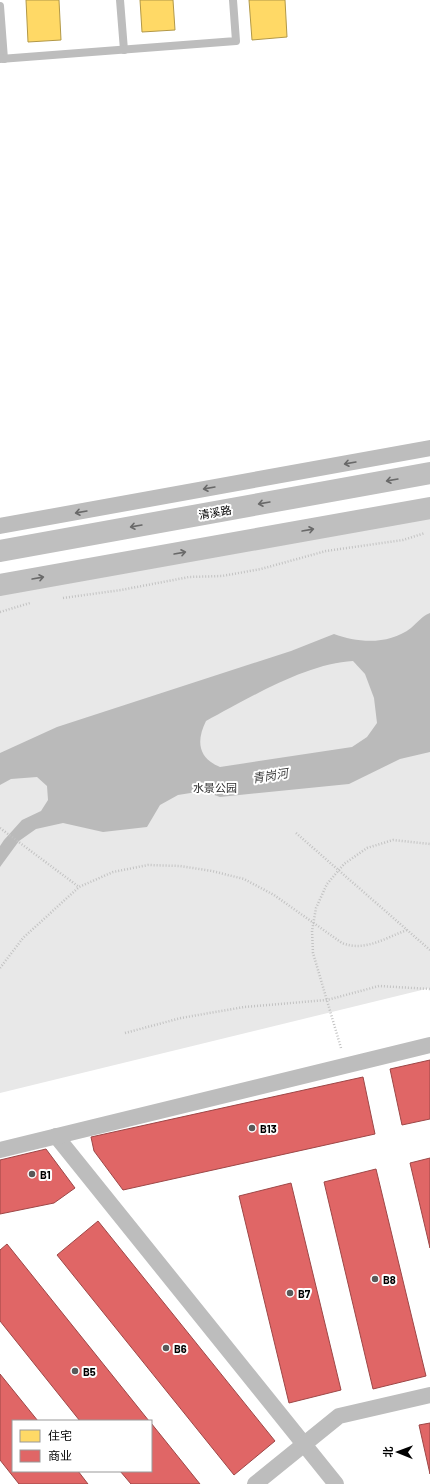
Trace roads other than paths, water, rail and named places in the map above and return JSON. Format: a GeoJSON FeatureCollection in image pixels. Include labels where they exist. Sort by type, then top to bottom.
{"type":"FeatureCollection","features":[{"type":"Feature","properties":{"kind":"main road","name":"清溪路"},"geometry":{"type":"LineString","coordinates":[[0,551],[430,472]]}},
{"type":"Feature","properties":{"kind":"main road"},"geometry":{"type":"LineString","coordinates":[[0,585],[430,508]]}},
{"type":"Feature","properties":{"kind":"street"},"geometry":{"type":"LineString","coordinates":[[0,526],[430,448]]}},
{"type":"Feature","properties":{"kind":"street"},"geometry":{"type":"LineString","coordinates":[[0,1150],[430,1046]]}},
{"type":"Feature","properties":{"kind":"street"},"geometry":{"type":"LineString","coordinates":[[56,1136],[336,1484]]}},
{"type":"Feature","properties":{"kind":"street"},"geometry":{"type":"LineString","coordinates":[[255,1484],[339,1416],[430,1395]]}},
{"type":"Feature","properties":{"kind":"lane"},"geometry":{"type":"LineString","coordinates":[[120,0],[124,50]]}},
{"type":"Feature","properties":{"kind":"lane"},"geometry":{"type":"LineString","coordinates":[[0,6],[2,59],[236,41],[233,0]]}},
{"type":"Feature","properties":{"kind":"water","name":"青岗河"},"geometry":{"type":"Polygon","coordinates":[[[430,613],[430,752],[400,759],[349,784],[220,797],[203,791],[178,795],[160,805],[147,827],[103,832],[63,823],[36,829],[19,841],[0,867],[0,846],[4,840],[22,820],[41,811],[48,800],[47,786],[37,777],[11,779],[0,785],[0,753],[57,727],[291,651],[334,634],[363,641],[383,640],[393,637],[402,634],[411,628],[430,613]],[[353,661],[335,663],[297,675],[258,693],[206,721],[200,742],[203,754],[207,759],[220,767],[352,747],[367,737],[377,723],[374,698],[365,674],[353,661]]]}},
{"type":"Feature","properties":{"kind":"place","name":"B13"},"geometry":{"type":"Point","coordinates":[252,1128]}},
{"type":"Feature","properties":{"kind":"place","name":"B1"},"geometry":{"type":"Point","coordinates":[32,1174]}},
{"type":"Feature","properties":{"kind":"place","name":"B8"},"geometry":{"type":"Point","coordinates":[375,1279]}},
{"type":"Feature","properties":{"kind":"place","name":"B7"},"geometry":{"type":"Point","coordinates":[290,1293]}},
{"type":"Feature","properties":{"kind":"place","name":"B6"},"geometry":{"type":"Point","coordinates":[166,1348]}},
{"type":"Feature","properties":{"kind":"place","name":"B5"},"geometry":{"type":"Point","coordinates":[75,1371]}},
{"type":"Feature","properties":{"kind":"park label","name":"水景公园"},"geometry":{"type":"Point","coordinates":[215,787]}}]}
